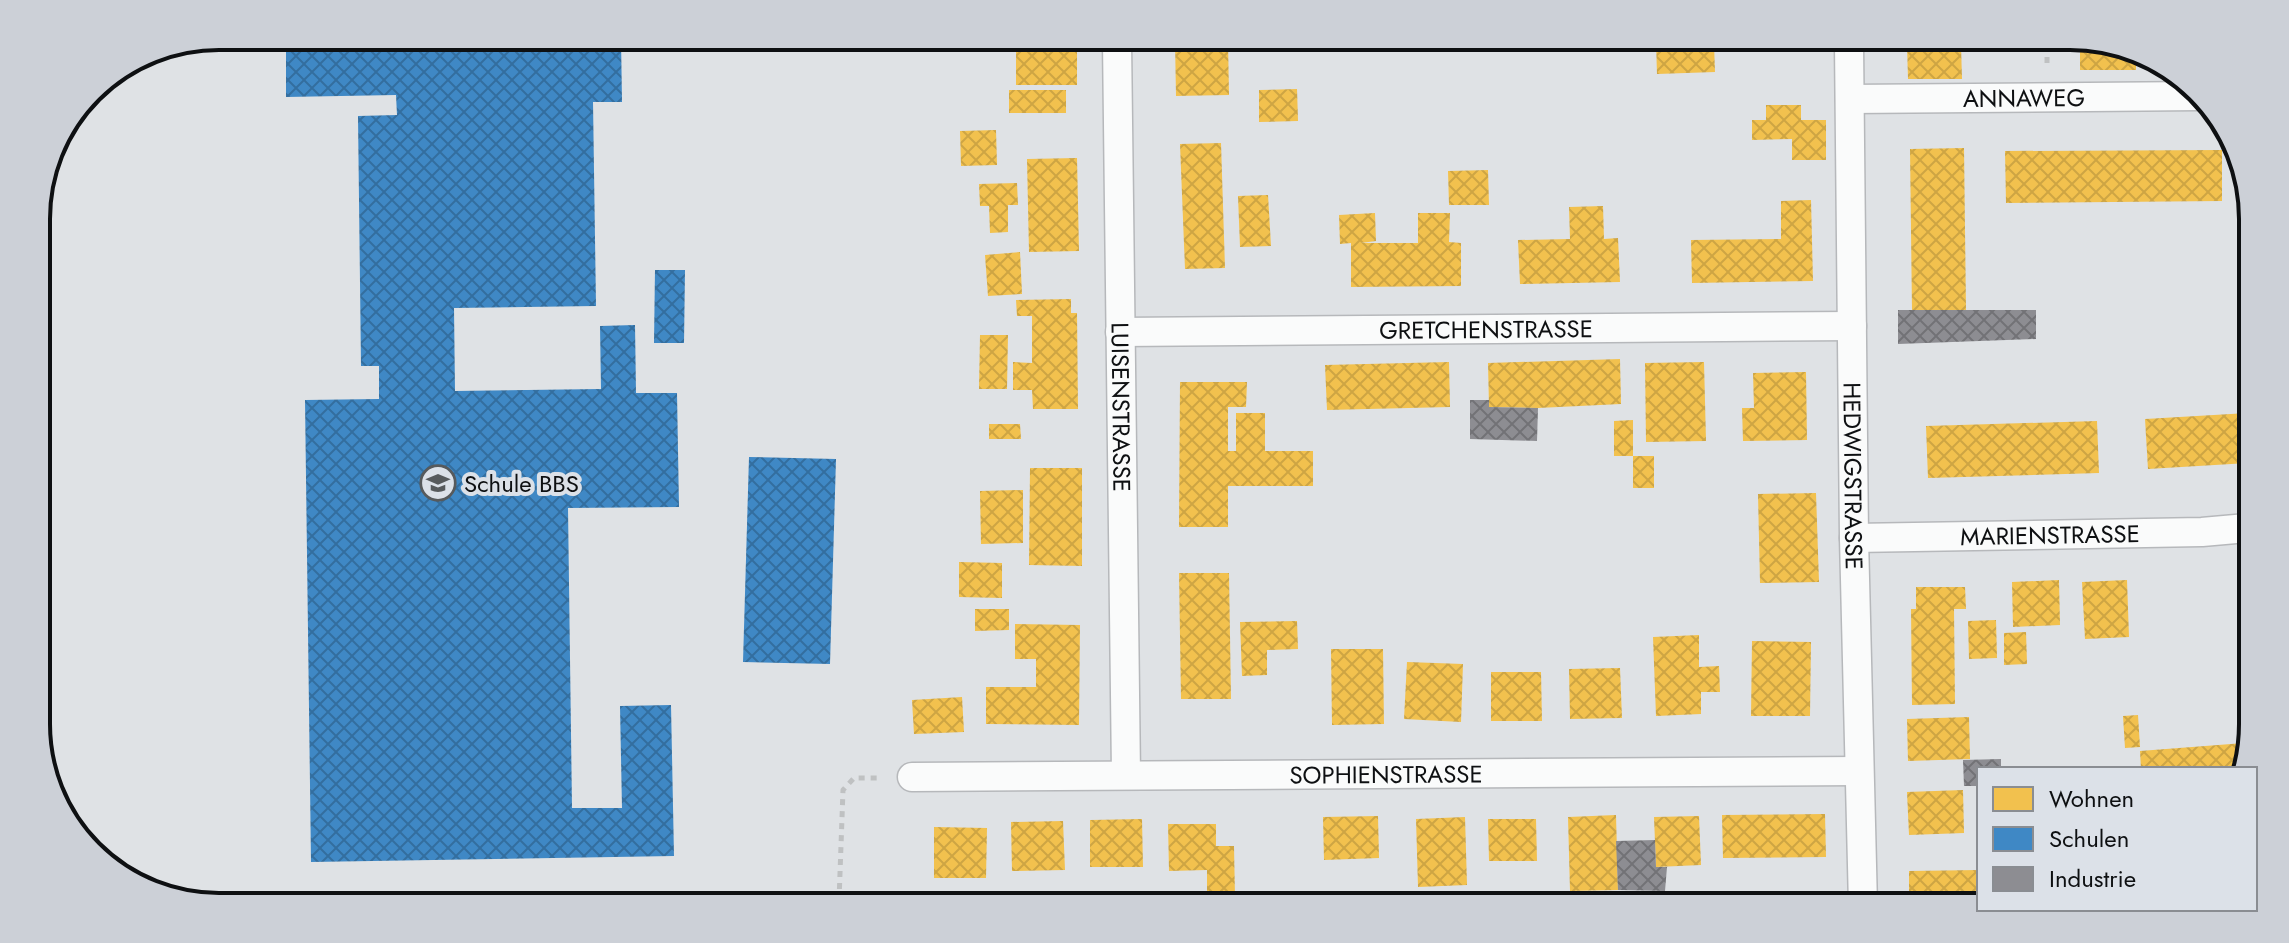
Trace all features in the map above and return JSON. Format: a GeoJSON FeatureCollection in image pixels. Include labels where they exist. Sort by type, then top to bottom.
{"type":"FeatureCollection","features":[{"type":"Feature","properties":{"kind":"street","name":"LUISENSTRASSE"},"geometry":{"type":"LineString","coordinates":[[1117,50],[1126,775]]}},
{"type":"Feature","properties":{"kind":"street","name":"HEDWIGSTRASSE"},"geometry":{"type":"LineString","coordinates":[[1849,50],[1854,538],[1863,893]]}},
{"type":"Feature","properties":{"kind":"street","name":"ANNAWEG"},"geometry":{"type":"LineString","coordinates":[[1850,99],[2187,96]]}},
{"type":"Feature","properties":{"kind":"street","name":"GRETCHENSTRASSE"},"geometry":{"type":"LineString","coordinates":[[1120,332],[1852,326]]}},
{"type":"Feature","properties":{"kind":"street","name":"MARIENSTRASSE"},"geometry":{"type":"LineString","coordinates":[[1854,538],[2239,529]]}},
{"type":"Feature","properties":{"kind":"street","name":"SOPHIENSTRASSE"},"geometry":{"type":"LineString","coordinates":[[912,777],[1859,771]]}},
{"type":"Feature","properties":{"kind":"path"},"geometry":{"type":"LineString","coordinates":[[839,893],[843,790],[854,778],[912,777]]}},
{"type":"Feature","properties":{"kind":"building: Wohnen"},"geometry":{"type":"Polygon","coordinates":[[[1016,50],[1077,50],[1077,85],[1016,85],[1016,50]]]}},
{"type":"Feature","properties":{"kind":"building: Wohnen"},"geometry":{"type":"Polygon","coordinates":[[[1175,50],[1228,50],[1229,95],[1176,96],[1175,50]]]}},
{"type":"Feature","properties":{"kind":"building: Wohnen"},"geometry":{"type":"Polygon","coordinates":[[[1656,50],[1714,50],[1715,72],[1657,74],[1656,50]]]}},
{"type":"Feature","properties":{"kind":"building: Wohnen"},"geometry":{"type":"Polygon","coordinates":[[[1907,50],[1961,50],[1962,79],[1908,79],[1907,50]]]}},
{"type":"Feature","properties":{"kind":"building: Wohnen"},"geometry":{"type":"Polygon","coordinates":[[[2080,50],[2136,63],[2136,70],[2080,70],[2080,50]]]}},
{"type":"Feature","properties":{"kind":"building: Wohnen"},"geometry":{"type":"Polygon","coordinates":[[[1297,89],[1298,121],[1259,122],[1259,90],[1297,89]]]}},
{"type":"Feature","properties":{"kind":"building: Wohnen"},"geometry":{"type":"Polygon","coordinates":[[[1009,90],[1066,90],[1066,113],[1009,113],[1009,90]]]}},
{"type":"Feature","properties":{"kind":"building: Wohnen"},"geometry":{"type":"Polygon","coordinates":[[[1766,105],[1801,105],[1801,120],[1826,120],[1826,160],[1792,160],[1792,139],[1752,140],[1752,120],[1766,120],[1766,105]]]}},
{"type":"Feature","properties":{"kind":"building: Wohnen"},"geometry":{"type":"Polygon","coordinates":[[[996,130],[997,165],[961,166],[960,131],[996,130]]]}},
{"type":"Feature","properties":{"kind":"building: Wohnen"},"geometry":{"type":"Polygon","coordinates":[[[1221,143],[1225,268],[1185,269],[1180,144],[1221,143]]]}},
{"type":"Feature","properties":{"kind":"building: Wohnen"},"geometry":{"type":"Polygon","coordinates":[[[1964,148],[1966,310],[1912,311],[1910,149],[1964,148]]]}},
{"type":"Feature","properties":{"kind":"building: Wohnen"},"geometry":{"type":"Polygon","coordinates":[[[2222,150],[2222,201],[2006,203],[2005,151],[2222,150]]]}},
{"type":"Feature","properties":{"kind":"building: Wohnen"},"geometry":{"type":"Polygon","coordinates":[[[1077,158],[1079,251],[1029,252],[1027,159],[1077,158]]]}},
{"type":"Feature","properties":{"kind":"building: Wohnen"},"geometry":{"type":"Polygon","coordinates":[[[1488,170],[1489,205],[1449,205],[1448,171],[1488,170]]]}},
{"type":"Feature","properties":{"kind":"building: Wohnen"},"geometry":{"type":"Polygon","coordinates":[[[1017,183],[1018,205],[1008,205],[1008,232],[990,233],[989,206],[980,206],[979,184],[1017,183]]]}},
{"type":"Feature","properties":{"kind":"building: Wohnen"},"geometry":{"type":"Polygon","coordinates":[[[1268,195],[1271,246],[1240,247],[1238,196],[1268,195]]]}},
{"type":"Feature","properties":{"kind":"building: Wohnen"},"geometry":{"type":"Polygon","coordinates":[[[1811,200],[1813,281],[1692,283],[1691,240],[1781,239],[1781,201],[1811,200]]]}},
{"type":"Feature","properties":{"kind":"building: Wohnen"},"geometry":{"type":"Polygon","coordinates":[[[1603,206],[1604,239],[1618,238],[1620,282],[1520,284],[1518,240],[1570,239],[1569,207],[1603,206]]]}},
{"type":"Feature","properties":{"kind":"building: Wohnen"},"geometry":{"type":"Polygon","coordinates":[[[1375,213],[1376,241],[1361,243],[1418,243],[1418,213],[1450,213],[1449,242],[1461,243],[1461,286],[1351,287],[1351,243],[1340,244],[1339,215],[1375,213]]]}},
{"type":"Feature","properties":{"kind":"building: Wohnen"},"geometry":{"type":"Polygon","coordinates":[[[1020,252],[1022,294],[988,296],[985,255],[1020,252]]]}},
{"type":"Feature","properties":{"kind":"building: Wohnen"},"geometry":{"type":"Polygon","coordinates":[[[1071,299],[1071,313],[1077,313],[1078,409],[1033,409],[1032,390],[1013,390],[1013,362],[1032,363],[1032,316],[1017,316],[1016,300],[1071,299]]]}},
{"type":"Feature","properties":{"kind":"building: Wohnen"},"geometry":{"type":"Polygon","coordinates":[[[980,335],[1008,335],[1007,389],[979,389],[980,335]]]}},
{"type":"Feature","properties":{"kind":"building: Wohnen"},"geometry":{"type":"Polygon","coordinates":[[[1620,359],[1621,404],[1489,407],[1488,363],[1620,359]]]}},
{"type":"Feature","properties":{"kind":"building: Wohnen"},"geometry":{"type":"Polygon","coordinates":[[[1449,362],[1450,407],[1327,410],[1325,365],[1449,362]]]}},
{"type":"Feature","properties":{"kind":"building: Wohnen"},"geometry":{"type":"Polygon","coordinates":[[[1704,362],[1706,441],[1646,442],[1645,363],[1704,362]]]}},
{"type":"Feature","properties":{"kind":"building: Wohnen"},"geometry":{"type":"Polygon","coordinates":[[[1806,372],[1807,440],[1743,441],[1742,408],[1754,408],[1753,373],[1806,372]]]}},
{"type":"Feature","properties":{"kind":"building: Wohnen"},"geometry":{"type":"Polygon","coordinates":[[[1180,382],[1247,382],[1246,407],[1228,407],[1228,451],[1236,451],[1236,413],[1265,413],[1265,451],[1313,451],[1313,486],[1228,486],[1228,527],[1179,527],[1180,382]]]}},
{"type":"Feature","properties":{"kind":"building: Wohnen"},"geometry":{"type":"Polygon","coordinates":[[[2239,414],[2239,464],[2148,469],[2145,419],[2239,414]]]}},
{"type":"Feature","properties":{"kind":"building: Wohnen"},"geometry":{"type":"Polygon","coordinates":[[[1633,420],[1633,456],[1614,456],[1614,421],[1633,420]]]}},
{"type":"Feature","properties":{"kind":"building: Wohnen"},"geometry":{"type":"Polygon","coordinates":[[[2097,421],[2099,473],[1928,478],[1926,426],[2097,421]]]}},
{"type":"Feature","properties":{"kind":"building: Wohnen"},"geometry":{"type":"Polygon","coordinates":[[[989,424],[1020,424],[1021,439],[989,439],[989,424]]]}},
{"type":"Feature","properties":{"kind":"building: Wohnen"},"geometry":{"type":"Polygon","coordinates":[[[1633,456],[1654,456],[1654,488],[1633,488],[1633,456]]]}},
{"type":"Feature","properties":{"kind":"building: Wohnen"},"geometry":{"type":"Polygon","coordinates":[[[1030,468],[1082,468],[1082,566],[1029,565],[1030,468]]]}},
{"type":"Feature","properties":{"kind":"building: Wohnen"},"geometry":{"type":"Polygon","coordinates":[[[1023,490],[1023,543],[981,544],[980,491],[1023,490]]]}},
{"type":"Feature","properties":{"kind":"building: Wohnen"},"geometry":{"type":"Polygon","coordinates":[[[1816,493],[1819,582],[1760,583],[1758,494],[1816,493]]]}},
{"type":"Feature","properties":{"kind":"building: Wohnen"},"geometry":{"type":"Polygon","coordinates":[[[959,562],[1002,563],[1002,598],[959,597],[959,562]]]}},
{"type":"Feature","properties":{"kind":"building: Wohnen"},"geometry":{"type":"Polygon","coordinates":[[[1179,573],[1229,573],[1231,699],[1181,699],[1179,573]]]}},
{"type":"Feature","properties":{"kind":"building: Wohnen"},"geometry":{"type":"Polygon","coordinates":[[[2059,580],[2060,625],[2013,627],[2012,582],[2059,580]]]}},
{"type":"Feature","properties":{"kind":"building: Wohnen"},"geometry":{"type":"Polygon","coordinates":[[[2127,580],[2129,637],[2085,639],[2082,582],[2127,580]]]}},
{"type":"Feature","properties":{"kind":"building: Wohnen"},"geometry":{"type":"Polygon","coordinates":[[[1916,587],[1965,587],[1966,609],[1954,609],[1955,704],[1912,705],[1911,609],[1916,609],[1916,587]]]}},
{"type":"Feature","properties":{"kind":"building: Wohnen"},"geometry":{"type":"Polygon","coordinates":[[[975,609],[1009,609],[1009,630],[975,631],[975,609]]]}},
{"type":"Feature","properties":{"kind":"building: Wohnen"},"geometry":{"type":"Polygon","coordinates":[[[1996,620],[1997,658],[1969,659],[1968,621],[1996,620]]]}},
{"type":"Feature","properties":{"kind":"building: Wohnen"},"geometry":{"type":"Polygon","coordinates":[[[1297,621],[1298,649],[1267,650],[1267,675],[1242,676],[1240,622],[1297,621]]]}},
{"type":"Feature","properties":{"kind":"building: Wohnen"},"geometry":{"type":"Polygon","coordinates":[[[1015,624],[1080,625],[1079,725],[986,724],[986,687],[1036,687],[1036,659],[1015,659],[1015,624]]]}},
{"type":"Feature","properties":{"kind":"building: Wohnen"},"geometry":{"type":"Polygon","coordinates":[[[2026,632],[2027,664],[2004,665],[2004,633],[2026,632]]]}},
{"type":"Feature","properties":{"kind":"building: Wohnen"},"geometry":{"type":"Polygon","coordinates":[[[1699,635],[1699,667],[1719,666],[1720,692],[1701,692],[1701,714],[1656,716],[1653,637],[1699,635]]]}},
{"type":"Feature","properties":{"kind":"building: Wohnen"},"geometry":{"type":"Polygon","coordinates":[[[1752,641],[1811,642],[1810,716],[1751,716],[1752,641]]]}},
{"type":"Feature","properties":{"kind":"building: Wohnen"},"geometry":{"type":"Polygon","coordinates":[[[1331,649],[1383,649],[1384,724],[1332,725],[1331,649]]]}},
{"type":"Feature","properties":{"kind":"building: Wohnen"},"geometry":{"type":"Polygon","coordinates":[[[1407,662],[1463,664],[1461,722],[1404,719],[1407,662]]]}},
{"type":"Feature","properties":{"kind":"building: Wohnen"},"geometry":{"type":"Polygon","coordinates":[[[1620,668],[1622,718],[1570,719],[1569,669],[1620,668]]]}},
{"type":"Feature","properties":{"kind":"building: Wohnen"},"geometry":{"type":"Polygon","coordinates":[[[1491,672],[1541,672],[1542,721],[1491,721],[1491,672]]]}},
{"type":"Feature","properties":{"kind":"building: Wohnen"},"geometry":{"type":"Polygon","coordinates":[[[962,697],[964,732],[914,734],[912,700],[962,697]]]}},
{"type":"Feature","properties":{"kind":"building: Wohnen"},"geometry":{"type":"Polygon","coordinates":[[[2138,715],[2140,747],[2125,748],[2123,716],[2138,715]]]}},
{"type":"Feature","properties":{"kind":"building: Wohnen"},"geometry":{"type":"Polygon","coordinates":[[[1969,717],[1970,759],[1908,761],[1907,719],[1969,717]]]}},
{"type":"Feature","properties":{"kind":"building: Wohnen"},"geometry":{"type":"Polygon","coordinates":[[[2238,743],[2233,767],[2141,767],[2140,751],[2238,743]]]}},
{"type":"Feature","properties":{"kind":"building: Wohnen"},"geometry":{"type":"Polygon","coordinates":[[[1963,790],[1964,833],[1909,835],[1907,792],[1963,790]]]}},
{"type":"Feature","properties":{"kind":"building: Wohnen"},"geometry":{"type":"Polygon","coordinates":[[[1825,814],[1826,857],[1723,858],[1722,815],[1825,814]]]}},
{"type":"Feature","properties":{"kind":"building: Wohnen"},"geometry":{"type":"Polygon","coordinates":[[[1616,815],[1618,890],[1570,891],[1568,817],[1616,815]]]}},
{"type":"Feature","properties":{"kind":"building: Wohnen"},"geometry":{"type":"Polygon","coordinates":[[[1378,816],[1379,858],[1324,860],[1323,817],[1378,816]]]}},
{"type":"Feature","properties":{"kind":"building: Wohnen"},"geometry":{"type":"Polygon","coordinates":[[[1699,816],[1701,865],[1656,867],[1654,817],[1699,816]]]}},
{"type":"Feature","properties":{"kind":"building: Wohnen"},"geometry":{"type":"Polygon","coordinates":[[[1465,817],[1467,885],[1418,887],[1416,819],[1465,817]]]}},
{"type":"Feature","properties":{"kind":"building: Wohnen"},"geometry":{"type":"Polygon","coordinates":[[[1142,819],[1143,867],[1090,867],[1090,820],[1142,819]]]}},
{"type":"Feature","properties":{"kind":"building: Wohnen"},"geometry":{"type":"Polygon","coordinates":[[[1488,819],[1536,819],[1537,861],[1489,861],[1488,819]]]}},
{"type":"Feature","properties":{"kind":"building: Wohnen"},"geometry":{"type":"Polygon","coordinates":[[[1063,821],[1065,870],[1012,871],[1011,822],[1063,821]]]}},
{"type":"Feature","properties":{"kind":"building: Wohnen"},"geometry":{"type":"Polygon","coordinates":[[[1168,824],[1216,824],[1216,846],[1234,846],[1235,893],[1207,893],[1207,870],[1169,871],[1168,824]]]}},
{"type":"Feature","properties":{"kind":"building: Wohnen"},"geometry":{"type":"Polygon","coordinates":[[[934,827],[987,828],[986,878],[934,878],[934,827]]]}},
{"type":"Feature","properties":{"kind":"building: Wohnen"},"geometry":{"type":"Polygon","coordinates":[[[1977,870],[1977,893],[1909,893],[1909,871],[1977,870]]]}},
{"type":"Feature","properties":{"kind":"building: Schulen"},"geometry":{"type":"Polygon","coordinates":[[[286,50],[621,50],[622,102],[593,102],[596,306],[454,308],[455,391],[601,389],[600,326],[635,325],[636,393],[677,393],[679,507],[568,508],[572,808],[622,808],[620,706],[671,705],[674,856],[311,862],[305,400],[379,399],[379,366],[361,366],[358,116],[397,115],[396,95],[286,97],[286,50]]]}},
{"type":"Feature","properties":{"kind":"building: Schulen"},"geometry":{"type":"Polygon","coordinates":[[[655,270],[685,270],[684,343],[654,343],[655,270]]]}},
{"type":"Feature","properties":{"kind":"building: Schulen"},"geometry":{"type":"Polygon","coordinates":[[[749,457],[836,459],[830,664],[743,662],[749,457]]]}},
{"type":"Feature","properties":{"kind":"building: Industrie"},"geometry":{"type":"Polygon","coordinates":[[[1898,310],[2036,310],[2036,339],[1898,344],[1898,310]]]}},
{"type":"Feature","properties":{"kind":"building: Industrie"},"geometry":{"type":"Polygon","coordinates":[[[1470,400],[1489,400],[1489,407],[1538,408],[1537,441],[1470,439],[1470,400]]]}},
{"type":"Feature","properties":{"kind":"building: Industrie"},"geometry":{"type":"Polygon","coordinates":[[[2001,759],[2001,767],[1977,767],[1977,786],[1964,786],[1963,760],[2001,759]]]}},
{"type":"Feature","properties":{"kind":"building: Industrie"},"geometry":{"type":"Polygon","coordinates":[[[1655,840],[1656,867],[1667,867],[1665,891],[1618,890],[1616,841],[1655,840]]]}},
{"type":"Feature","properties":{"kind":"place","name":"Schule BBS"},"geometry":{"type":"Point","coordinates":[438,483]}}]}
